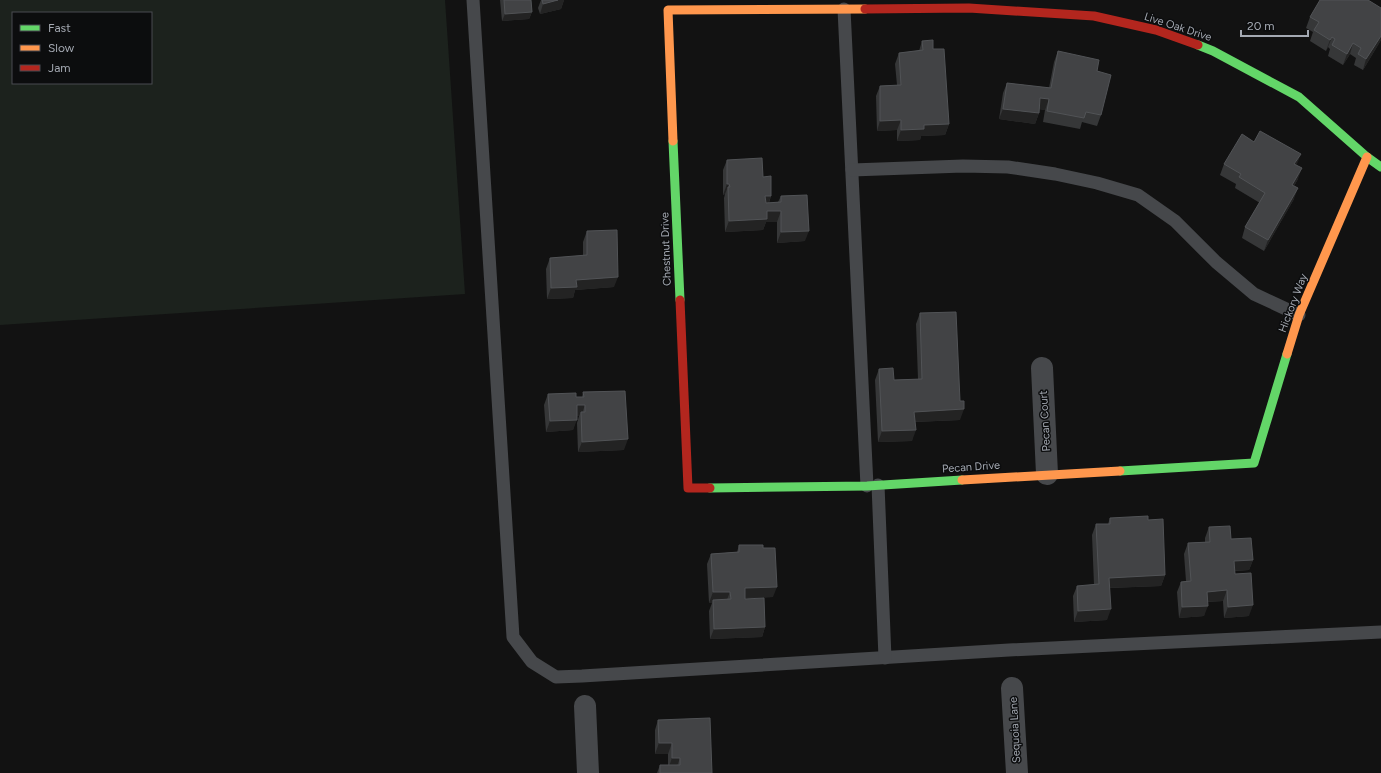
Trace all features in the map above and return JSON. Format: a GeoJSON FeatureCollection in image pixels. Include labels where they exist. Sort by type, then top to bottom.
{"type":"FeatureCollection","features":[{"type":"Feature","properties":{"kind":"street","name":"Live Oak Drive"},"geometry":{"type":"LineString","coordinates":[[668,10],[851,6],[969,8],[1094,16],[1156,30],[1213,51],[1299,97],[1367,157],[1381,167]]}},
{"type":"Feature","properties":{"kind":"street","name":"Chestnut Drive"},"geometry":{"type":"LineString","coordinates":[[668,10],[688,488]]}},
{"type":"Feature","properties":{"kind":"street","name":"Hickory Way"},"geometry":{"type":"LineString","coordinates":[[1254,463],[1299,315],[1367,157]]}},
{"type":"Feature","properties":{"kind":"street","name":"Pecan Court"},"geometry":{"type":"LineString","coordinates":[[1042,368],[1047,474]]}},
{"type":"Feature","properties":{"kind":"street","name":"Pecan Drive"},"geometry":{"type":"LineString","coordinates":[[688,488],[872,485],[1254,463]]}},
{"type":"Feature","properties":{"kind":"street","name":"Sequoia Lane"},"geometry":{"type":"LineString","coordinates":[[1012,688],[1017,773]]}},
{"type":"Feature","properties":{"kind":"street"},"geometry":{"type":"LineString","coordinates":[[585,706],[588,773]]}},
{"type":"Feature","properties":{"kind":"lane"},"geometry":{"type":"LineString","coordinates":[[473,0],[513,637],[532,662],[556,676],[1381,632]]}},
{"type":"Feature","properties":{"kind":"lane"},"geometry":{"type":"LineString","coordinates":[[851,6],[852,170],[872,485],[885,658]]}},
{"type":"Feature","properties":{"kind":"lane"},"geometry":{"type":"LineString","coordinates":[[852,170],[963,166],[1008,167],[1055,174],[1097,183],[1138,195],[1176,221],[1216,262],[1254,294],[1299,315]]}},
{"type":"Feature","properties":{"kind":"shaded area"},"geometry":{"type":"Polygon","coordinates":[[[0,0],[445,0],[465,294],[0,325],[0,0]]]}},
{"type":"Feature","properties":{"kind":"building"},"geometry":{"type":"Polygon","coordinates":[[[504,0],[531,0],[532,12],[505,14],[504,0]]]}},
{"type":"Feature","properties":{"kind":"building"},"geometry":{"type":"Polygon","coordinates":[[[542,0],[558,0],[543,4],[542,0]]]}},
{"type":"Feature","properties":{"kind":"building"},"geometry":{"type":"Polygon","coordinates":[[[1320,0],[1368,0],[1381,8],[1381,36],[1366,59],[1358,54],[1361,48],[1353,43],[1347,54],[1332,45],[1335,39],[1332,37],[1330,40],[1314,30],[1319,22],[1310,17],[1320,0]]]}},
{"type":"Feature","properties":{"kind":"building"},"geometry":{"type":"Polygon","coordinates":[[[933,40],[933,49],[944,49],[949,124],[924,125],[924,129],[901,130],[901,120],[880,121],[880,86],[901,85],[899,53],[923,50],[922,41],[933,40]]]}},
{"type":"Feature","properties":{"kind":"building"},"geometry":{"type":"Polygon","coordinates":[[[1058,51],[1099,60],[1097,71],[1111,75],[1101,115],[1086,112],[1084,118],[1047,111],[1049,99],[1040,98],[1039,113],[1003,109],[1007,83],[1051,88],[1058,51]]]}},
{"type":"Feature","properties":{"kind":"building"},"geometry":{"type":"Polygon","coordinates":[[[1260,131],[1301,154],[1294,164],[1302,168],[1292,185],[1298,188],[1268,240],[1245,227],[1265,193],[1239,177],[1241,174],[1224,164],[1242,134],[1254,142],[1260,131]]]}},
{"type":"Feature","properties":{"kind":"building"},"geometry":{"type":"Polygon","coordinates":[[[762,158],[763,177],[771,176],[771,196],[765,196],[766,203],[781,202],[781,196],[807,195],[809,231],[781,232],[781,211],[767,211],[767,219],[729,221],[728,187],[730,187],[729,184],[727,184],[727,160],[762,158]]]}},
{"type":"Feature","properties":{"kind":"building"},"geometry":{"type":"Polygon","coordinates":[[[617,230],[618,277],[576,280],[577,287],[551,288],[550,258],[587,255],[587,231],[617,230]]]}},
{"type":"Feature","properties":{"kind":"building"},"geometry":{"type":"Polygon","coordinates":[[[956,312],[960,401],[964,401],[964,409],[914,412],[916,430],[882,431],[879,369],[893,368],[894,380],[922,379],[920,313],[956,312]]]}},
{"type":"Feature","properties":{"kind":"building"},"geometry":{"type":"Polygon","coordinates":[[[625,391],[628,439],[582,442],[581,412],[585,412],[585,405],[577,405],[577,420],[550,421],[548,394],[576,393],[576,397],[584,397],[583,392],[625,391]]]}},
{"type":"Feature","properties":{"kind":"building"},"geometry":{"type":"Polygon","coordinates":[[[1148,516],[1148,520],[1163,519],[1165,575],[1109,578],[1111,609],[1078,611],[1077,586],[1099,584],[1096,524],[1110,524],[1110,518],[1148,516]]]}},
{"type":"Feature","properties":{"kind":"building"},"geometry":{"type":"Polygon","coordinates":[[[1230,526],[1231,539],[1251,538],[1253,560],[1234,561],[1235,574],[1251,573],[1253,605],[1228,607],[1227,590],[1207,592],[1208,606],[1182,607],[1181,582],[1191,581],[1188,543],[1210,542],[1209,527],[1230,526]]]}},
{"type":"Feature","properties":{"kind":"building"},"geometry":{"type":"Polygon","coordinates":[[[739,545],[763,545],[763,548],[775,548],[777,587],[745,588],[745,599],[764,598],[765,627],[714,629],[713,600],[731,599],[730,592],[713,592],[711,554],[739,552],[739,545]]]}},
{"type":"Feature","properties":{"kind":"building"},"geometry":{"type":"Polygon","coordinates":[[[710,718],[712,773],[660,773],[660,765],[680,765],[680,758],[672,758],[672,743],[659,743],[658,720],[710,718]]]}},
{"type":"Feature","properties":{"kind":"traffic: fast"},"geometry":{"type":"LineString","coordinates":[[1198,45],[1213,51],[1299,97],[1367,157],[1381,167]]}},
{"type":"Feature","properties":{"kind":"traffic: fast"},"geometry":{"type":"LineString","coordinates":[[673,141],[680,300]]}},
{"type":"Feature","properties":{"kind":"traffic: fast"},"geometry":{"type":"LineString","coordinates":[[1120,471],[1254,463],[1287,354]]}},
{"type":"Feature","properties":{"kind":"traffic: fast"},"geometry":{"type":"LineString","coordinates":[[710,488],[867,486],[962,480]]}},
{"type":"Feature","properties":{"kind":"traffic: slow"},"geometry":{"type":"LineString","coordinates":[[673,141],[668,10],[865,9]]}},
{"type":"Feature","properties":{"kind":"traffic: slow"},"geometry":{"type":"LineString","coordinates":[[1287,354],[1299,315],[1367,157]]}},
{"type":"Feature","properties":{"kind":"traffic: slow"},"geometry":{"type":"LineString","coordinates":[[962,480],[1120,471]]}},
{"type":"Feature","properties":{"kind":"traffic: jam"},"geometry":{"type":"LineString","coordinates":[[865,9],[969,8],[1094,16],[1156,30],[1198,45]]}},
{"type":"Feature","properties":{"kind":"traffic: jam"},"geometry":{"type":"LineString","coordinates":[[680,300],[688,488],[710,488]]}}]}
